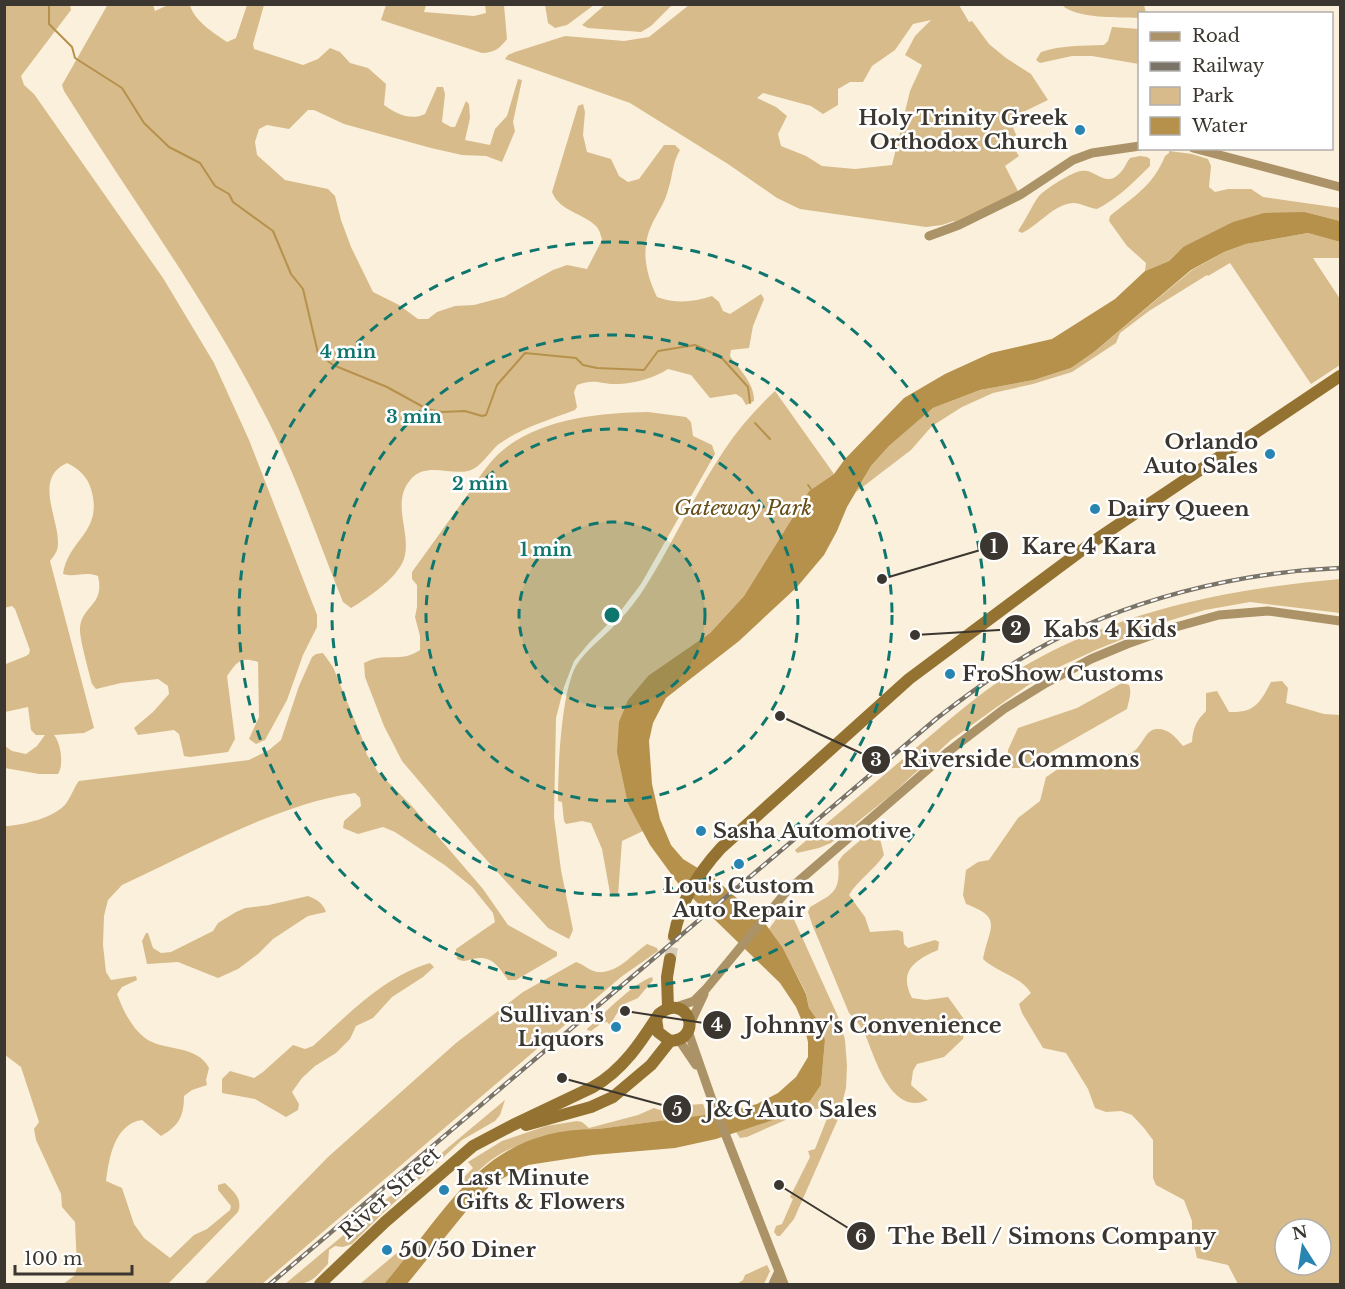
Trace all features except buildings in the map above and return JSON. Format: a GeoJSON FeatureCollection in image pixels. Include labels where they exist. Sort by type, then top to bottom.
{"type":"FeatureCollection","features":[{"type":"Feature","properties":{"kind":"highway"},"geometry":{"type":"LineString","coordinates":[[674,936],[678,915],[686,898],[705,866],[721,848],[909,679],[1074,555],[1341,376]]}},
{"type":"Feature","properties":{"kind":"highway"},"geometry":{"type":"LineString","coordinates":[[670,959],[667,977],[682,1016]]}},
{"type":"Feature","properties":{"kind":"highway","name":"River Street"},"geometry":{"type":"LineString","coordinates":[[320,1284],[385,1222],[473,1146],[491,1136],[600,1083],[630,1055],[659,1014],[682,1016],[674,1041],[651,1065],[613,1097],[582,1110],[491,1136]]}},
{"type":"Feature","properties":{"kind":"highway"},"geometry":{"type":"LineString","coordinates":[[656,1018],[658,1032],[674,1041]]}},
{"type":"Feature","properties":{"kind":"main road"},"geometry":{"type":"LineString","coordinates":[[929,236],[959,225],[1020,195],[1073,160],[1092,153],[1138,146]]}},
{"type":"Feature","properties":{"kind":"main road"},"geometry":{"type":"LineString","coordinates":[[1202,150],[1341,187]]}},
{"type":"Feature","properties":{"kind":"main road"},"geometry":{"type":"LineString","coordinates":[[682,1016],[786,892],[949,751],[1004,709],[1078,665],[1148,636],[1228,613],[1268,611],[1341,621]]}},
{"type":"Feature","properties":{"kind":"main road"},"geometry":{"type":"LineString","coordinates":[[682,1016],[706,989]]}},
{"type":"Feature","properties":{"kind":"main road"},"geometry":{"type":"LineString","coordinates":[[682,1016],[712,1100],[784,1284]]}},
{"type":"Feature","properties":{"kind":"main road"},"geometry":{"type":"LineString","coordinates":[[674,1041],[704,1077]]}},
{"type":"Feature","properties":{"kind":"main road"},"geometry":{"type":"LineString","coordinates":[[773,1284],[779,1271]]}},
{"type":"Feature","properties":{"kind":"green space"},"geometry":{"type":"Polygon","coordinates":[[[5,4],[70,5],[71,10],[21,76],[24,85],[34,94],[163,278],[214,363],[249,440],[317,615],[317,627],[303,655],[287,700],[265,740],[256,744],[249,739],[259,717],[258,662],[240,661],[227,676],[235,739],[228,752],[184,756],[179,734],[174,730],[138,735],[134,728],[169,694],[168,686],[158,679],[121,683],[96,689],[92,684],[80,628],[85,614],[96,600],[99,586],[98,576],[63,574],[71,552],[89,526],[94,504],[87,480],[79,470],[67,463],[51,478],[49,488],[58,544],[57,551],[50,561],[94,728],[84,733],[54,735],[61,754],[58,774],[39,774],[5,768],[5,746],[12,751],[26,754],[37,746],[45,735],[36,735],[31,730],[28,707],[5,712],[5,662],[6,664],[26,656],[30,650],[15,609],[12,606],[4,608],[5,4]]]}},
{"type":"Feature","properties":{"kind":"green space"},"geometry":{"type":"Polygon","coordinates":[[[108,4],[153,5],[155,11],[168,5],[190,5],[200,21],[227,42],[236,38],[247,5],[264,5],[253,44],[254,49],[303,65],[318,59],[330,48],[340,52],[350,63],[368,68],[386,84],[384,105],[409,117],[425,114],[437,87],[443,87],[445,94],[442,122],[455,127],[466,101],[469,104],[470,118],[465,140],[490,145],[495,129],[507,116],[518,79],[522,80],[513,122],[515,131],[502,162],[486,156],[462,155],[431,148],[344,124],[314,110],[308,110],[289,129],[267,125],[259,129],[255,142],[257,155],[285,180],[328,189],[335,196],[351,247],[373,292],[399,305],[418,319],[428,319],[437,312],[455,306],[474,305],[504,297],[553,270],[567,265],[587,269],[602,240],[599,230],[591,222],[560,204],[552,192],[578,106],[583,104],[585,112],[583,135],[587,152],[611,159],[619,176],[628,182],[639,179],[664,145],[675,145],[680,150],[675,160],[667,195],[648,233],[645,252],[647,270],[657,297],[671,301],[685,301],[712,296],[719,302],[723,311],[730,314],[761,294],[764,299],[753,326],[749,348],[731,350],[730,356],[749,383],[754,401],[746,405],[736,394],[710,398],[691,375],[668,369],[632,382],[613,384],[589,382],[577,385],[574,392],[577,407],[575,410],[516,433],[499,444],[473,469],[461,472],[424,471],[411,479],[402,497],[406,545],[403,563],[383,585],[351,608],[343,602],[285,456],[240,368],[192,288],[64,91],[62,85],[108,4]]]}},
{"type":"Feature","properties":{"kind":"green space"},"geometry":{"type":"Polygon","coordinates":[[[545,4],[594,5],[567,25],[555,28],[548,23],[545,4]]]}},
{"type":"Feature","properties":{"kind":"green space"},"geometry":{"type":"Polygon","coordinates":[[[606,4],[672,5],[651,26],[641,32],[588,28],[582,25],[606,4]]]}},
{"type":"Feature","properties":{"kind":"green space"},"geometry":{"type":"Polygon","coordinates":[[[386,5],[426,5],[424,12],[474,16],[486,13],[485,5],[504,5],[507,39],[496,49],[482,53],[381,20],[386,5]]]}},
{"type":"Feature","properties":{"kind":"green space"},"geometry":{"type":"Polygon","coordinates":[[[689,5],[959,5],[969,22],[972,21],[989,44],[1031,74],[1048,100],[1009,119],[1020,143],[1013,147],[1019,156],[1005,166],[1020,195],[959,225],[954,221],[926,227],[800,209],[777,198],[728,164],[630,103],[505,59],[515,52],[565,36],[624,41],[649,37],[689,5]],[[931,20],[913,24],[895,50],[872,66],[863,82],[850,82],[838,89],[838,105],[823,114],[811,106],[763,93],[757,98],[776,107],[787,116],[778,134],[781,146],[806,156],[822,166],[855,169],[892,165],[910,91],[922,65],[905,55],[915,36],[931,20]]]}},
{"type":"Feature","properties":{"kind":"green space"},"geometry":{"type":"Polygon","coordinates":[[[1062,5],[1144,5],[1146,12],[1138,12],[1138,18],[1087,15],[1069,10],[1062,5]]]}},
{"type":"Feature","properties":{"kind":"green space"},"geometry":{"type":"Polygon","coordinates":[[[1112,27],[1138,29],[1138,64],[1092,56],[1072,56],[1040,63],[1036,60],[1041,52],[1072,46],[1104,45],[1108,41],[1112,27]]]}},
{"type":"Feature","properties":{"kind":"green space"},"geometry":{"type":"Polygon","coordinates":[[[1169,151],[1208,159],[1211,166],[1209,187],[1215,192],[1228,189],[1251,189],[1263,197],[1340,208],[1340,221],[1305,212],[1183,247],[1169,261],[1145,271],[1146,263],[1127,246],[1109,221],[1110,216],[1149,183],[1169,151]]]}},
{"type":"Feature","properties":{"kind":"green space"},"geometry":{"type":"Polygon","coordinates":[[[1140,156],[1150,159],[1150,166],[1125,190],[1104,205],[1097,209],[1076,203],[1066,204],[1022,233],[1018,231],[1038,197],[1048,188],[1081,171],[1109,179],[1114,178],[1122,171],[1130,158],[1140,156]]]}},
{"type":"Feature","properties":{"kind":"green space"},"geometry":{"type":"Polygon","coordinates":[[[1308,233],[1340,242],[1340,258],[1313,258],[1340,299],[1340,365],[1311,384],[1230,263],[1149,311],[1120,333],[1116,343],[1072,372],[993,393],[962,407],[932,426],[911,450],[856,492],[871,466],[889,446],[933,408],[980,390],[1034,380],[1071,368],[1094,352],[1192,270],[1224,252],[1246,244],[1308,233]]]}},
{"type":"Feature","properties":{"kind":"green space","name":"Gateway Park"},"geometry":{"type":"Polygon","coordinates":[[[775,391],[834,474],[809,491],[744,596],[710,633],[649,675],[628,804],[643,831],[622,841],[618,895],[615,896],[610,893],[602,849],[591,823],[582,821],[566,824],[562,802],[558,801],[561,732],[571,678],[584,655],[617,623],[640,595],[725,449],[748,419],[775,391]]]}},
{"type":"Feature","properties":{"kind":"green space"},"geometry":{"type":"Polygon","coordinates":[[[648,412],[686,417],[691,422],[693,436],[712,445],[715,454],[641,584],[619,613],[574,661],[564,687],[556,718],[554,817],[561,870],[573,930],[569,939],[548,928],[402,761],[384,726],[365,677],[364,663],[379,658],[406,656],[420,650],[420,636],[415,617],[417,585],[412,579],[412,572],[483,472],[503,450],[518,439],[535,431],[572,419],[648,412]]]}},
{"type":"Feature","properties":{"kind":"green space"},"geometry":{"type":"Polygon","coordinates":[[[1340,579],[1340,613],[1250,602],[1205,610],[1168,621],[1059,667],[1027,686],[951,740],[890,796],[831,843],[797,853],[795,850],[975,699],[1035,660],[1118,623],[1161,609],[1249,590],[1340,579]]]}},
{"type":"Feature","properties":{"kind":"green space"},"geometry":{"type":"Polygon","coordinates":[[[323,653],[333,667],[367,755],[378,772],[411,805],[483,889],[508,925],[557,952],[557,956],[516,980],[508,980],[493,962],[485,958],[463,961],[457,959],[456,949],[495,922],[493,913],[472,887],[446,866],[395,832],[383,827],[358,834],[343,828],[344,821],[361,806],[360,798],[355,793],[296,807],[266,818],[122,885],[108,900],[104,916],[103,945],[106,972],[111,980],[136,976],[137,980],[122,987],[117,994],[122,1006],[132,1023],[145,1038],[197,1055],[209,1068],[207,1085],[192,1090],[184,1096],[179,1120],[167,1132],[161,1136],[142,1120],[125,1128],[119,1135],[111,1153],[106,1181],[122,1188],[134,1224],[144,1238],[170,1258],[194,1235],[207,1229],[230,1210],[231,1206],[218,1190],[218,1185],[225,1183],[232,1190],[237,1196],[239,1207],[238,1212],[168,1284],[63,1284],[74,1276],[77,1268],[75,1222],[62,1207],[61,1194],[36,1140],[34,1129],[39,1122],[21,1067],[5,1055],[5,826],[29,822],[56,812],[67,802],[79,781],[249,760],[269,750],[281,740],[299,686],[312,657],[323,653]]]}},
{"type":"Feature","properties":{"kind":"green space"},"geometry":{"type":"Polygon","coordinates":[[[1282,681],[1288,688],[1286,703],[1324,714],[1340,715],[1340,1284],[1238,1284],[1228,1265],[1197,1258],[1192,1236],[1192,1221],[1184,1200],[1156,1185],[1153,1178],[1153,1140],[1132,1115],[1121,1111],[1106,1112],[1095,1108],[1088,1089],[1066,1053],[1043,1048],[1019,1004],[1031,993],[1021,982],[983,959],[990,931],[990,919],[978,909],[966,904],[963,895],[966,870],[978,862],[989,860],[1018,818],[1040,801],[1046,777],[1077,756],[1088,754],[1124,756],[1135,751],[1149,732],[1157,729],[1169,732],[1183,746],[1192,742],[1196,725],[1206,711],[1206,693],[1217,691],[1229,712],[1245,711],[1256,705],[1271,682],[1282,681]]]}},
{"type":"Feature","properties":{"kind":"green space"},"geometry":{"type":"Polygon","coordinates":[[[1122,683],[1129,685],[1130,688],[1127,709],[1023,768],[1012,768],[1007,762],[1008,750],[1018,728],[1077,708],[1122,683]]]}},
{"type":"Feature","properties":{"kind":"green space"},"geometry":{"type":"Polygon","coordinates":[[[877,826],[884,855],[849,895],[865,917],[870,932],[898,930],[903,932],[904,944],[908,948],[935,940],[939,942],[938,950],[916,962],[911,968],[907,981],[908,989],[912,998],[926,1000],[948,997],[966,1022],[963,1039],[944,1057],[917,1064],[913,1071],[911,1085],[928,1100],[915,1103],[904,1100],[894,1092],[879,1069],[864,1032],[849,1013],[808,912],[810,907],[834,891],[838,880],[838,862],[843,855],[877,826]]]}},
{"type":"Feature","properties":{"kind":"green space"},"geometry":{"type":"Polygon","coordinates":[[[308,896],[319,902],[326,912],[308,916],[273,939],[238,969],[218,978],[178,962],[147,964],[142,941],[146,933],[148,933],[153,948],[161,953],[171,952],[213,931],[218,923],[245,908],[308,896]]]}},
{"type":"Feature","properties":{"kind":"green space"},"geometry":{"type":"Polygon","coordinates":[[[789,911],[792,915],[840,1021],[845,1040],[847,1066],[846,1088],[838,1119],[794,1219],[780,1236],[777,1236],[774,1232],[776,1226],[782,1224],[793,1199],[790,1197],[810,1157],[808,1151],[815,1149],[828,1116],[819,1108],[747,1137],[740,1138],[736,1132],[788,1115],[810,1101],[821,1085],[825,1040],[821,1025],[809,1008],[806,993],[783,948],[769,929],[779,915],[789,911]]]}},
{"type":"Feature","properties":{"kind":"green space"},"geometry":{"type":"Polygon","coordinates":[[[647,944],[657,948],[658,951],[621,977],[262,1284],[204,1284],[328,1157],[456,1043],[523,992],[576,962],[594,971],[605,972],[618,967],[647,944]]]}},
{"type":"Feature","properties":{"kind":"green space"},"geometry":{"type":"Polygon","coordinates":[[[430,963],[434,967],[423,977],[392,997],[373,1018],[356,1026],[350,1039],[336,1053],[315,1066],[302,1078],[292,1092],[299,1104],[298,1110],[286,1117],[255,1099],[222,1093],[222,1079],[230,1071],[254,1078],[293,1045],[305,1049],[313,1046],[353,1009],[397,977],[430,963]]]}},
{"type":"Feature","properties":{"kind":"green space"},"geometry":{"type":"Polygon","coordinates":[[[652,977],[653,980],[638,998],[622,1005],[610,1025],[607,1022],[602,1023],[591,1031],[587,1030],[627,992],[652,977]]]}},
{"type":"Feature","properties":{"kind":"green space"},"geometry":{"type":"Polygon","coordinates":[[[505,1100],[500,1115],[495,1121],[462,1140],[352,1244],[343,1247],[335,1246],[329,1250],[328,1264],[314,1279],[300,1284],[285,1284],[505,1100]]]}},
{"type":"Feature","properties":{"kind":"green space"},"geometry":{"type":"Polygon","coordinates":[[[682,1101],[687,1105],[703,1104],[707,1115],[577,1131],[549,1137],[502,1153],[481,1168],[463,1187],[454,1187],[473,1168],[468,1162],[502,1141],[546,1126],[577,1121],[589,1128],[638,1115],[654,1108],[660,1110],[682,1101]]]}},
{"type":"Feature","properties":{"kind":"green space"},"geometry":{"type":"Polygon","coordinates":[[[398,1252],[401,1252],[406,1259],[384,1284],[360,1284],[398,1252]]]}},
{"type":"Feature","properties":{"kind":"green space"},"geometry":{"type":"Polygon","coordinates":[[[767,1265],[770,1271],[764,1284],[737,1284],[743,1280],[745,1275],[767,1265]]]}},
{"type":"Feature","properties":{"kind":"water"},"geometry":{"type":"Polygon","coordinates":[[[1305,212],[1340,221],[1340,242],[1308,233],[1246,244],[1224,252],[1191,270],[1094,352],[1071,368],[1034,380],[980,390],[933,408],[889,446],[871,466],[847,507],[824,555],[797,587],[739,641],[666,698],[653,723],[649,741],[652,784],[660,819],[671,845],[683,859],[714,878],[764,922],[783,948],[806,994],[809,1008],[821,1025],[825,1040],[821,1085],[810,1101],[788,1115],[716,1139],[675,1148],[593,1155],[528,1165],[492,1184],[472,1204],[407,1284],[384,1284],[450,1201],[497,1158],[525,1142],[558,1132],[728,1112],[757,1104],[778,1093],[796,1077],[808,1057],[808,1042],[804,1026],[796,1007],[780,983],[680,886],[650,845],[628,804],[617,752],[619,722],[628,700],[649,675],[710,633],[744,596],[809,491],[834,474],[845,459],[904,398],[945,374],[991,353],[1052,339],[1115,299],[1145,271],[1169,261],[1183,247],[1233,222],[1264,213],[1305,212]]]}},
{"type":"Feature","properties":{"kind":"waterway"},"geometry":{"type":"LineString","coordinates":[[49,4],[49,24],[72,47],[75,58],[122,88],[144,123],[169,147],[200,163],[215,186],[229,194],[233,202],[273,231],[291,274],[303,289],[318,353],[333,365],[387,387],[427,409],[442,412],[465,411],[482,416],[486,415],[497,385],[525,353],[576,358],[583,365],[597,368],[644,370],[658,351],[695,345],[721,357],[748,387],[750,403]]}},
{"type":"Feature","properties":{"kind":"waterway"},"geometry":{"type":"LineString","coordinates":[[755,423],[770,439]]}},
{"type":"Feature","properties":{"kind":"waterway"},"geometry":{"type":"LineString","coordinates":[[808,485],[811,489]]}},
{"type":"Feature","properties":{"kind":"tunnel"},"geometry":{"type":"LineString","coordinates":[[670,959],[674,936]]}},
{"type":"Feature","properties":{"kind":"railway"},"geometry":{"type":"LineString","coordinates":[[270,1284],[936,719],[996,675],[1034,651],[1069,633],[1143,603],[1262,575],[1340,568]]}},
{"type":"Feature","properties":{"kind":"place","name":"Holy Trinity Greek Orthodox Church"},"geometry":{"type":"Point","coordinates":[1080,130]}},
{"type":"Feature","properties":{"kind":"place","name":"Orlando Auto Sales"},"geometry":{"type":"Point","coordinates":[1270,454]}},
{"type":"Feature","properties":{"kind":"place","name":"Dairy Queen"},"geometry":{"type":"Point","coordinates":[1095,509]}},
{"type":"Feature","properties":{"kind":"place","name":"Kare 4 Kara"},"geometry":{"type":"Point","coordinates":[882,579]}},
{"type":"Feature","properties":{"kind":"place","name":"Kabs 4 Kids"},"geometry":{"type":"Point","coordinates":[915,635]}},
{"type":"Feature","properties":{"kind":"place","name":"FroShow Customs"},"geometry":{"type":"Point","coordinates":[950,674]}},
{"type":"Feature","properties":{"kind":"place","name":"Riverside Commons"},"geometry":{"type":"Point","coordinates":[780,716]}},
{"type":"Feature","properties":{"kind":"place","name":"Sasha Automotive"},"geometry":{"type":"Point","coordinates":[701,831]}},
{"type":"Feature","properties":{"kind":"place","name":"Lou's Custom Auto Repair"},"geometry":{"type":"Point","coordinates":[739,864]}},
{"type":"Feature","properties":{"kind":"place","name":"Johnny's Convenience"},"geometry":{"type":"Point","coordinates":[625,1011]}},
{"type":"Feature","properties":{"kind":"place","name":"Sullivan's Liquors"},"geometry":{"type":"Point","coordinates":[616,1027]}},
{"type":"Feature","properties":{"kind":"place","name":"J&G Auto Sales"},"geometry":{"type":"Point","coordinates":[562,1078]}},
{"type":"Feature","properties":{"kind":"place","name":"The Bell / Simons Company"},"geometry":{"type":"Point","coordinates":[779,1185]}},
{"type":"Feature","properties":{"kind":"place","name":"Last Minute Gifts & Flowers"},"geometry":{"type":"Point","coordinates":[444,1190]}},
{"type":"Feature","properties":{"kind":"place","name":"50/50 Diner"},"geometry":{"type":"Point","coordinates":[387,1250]}}]}
